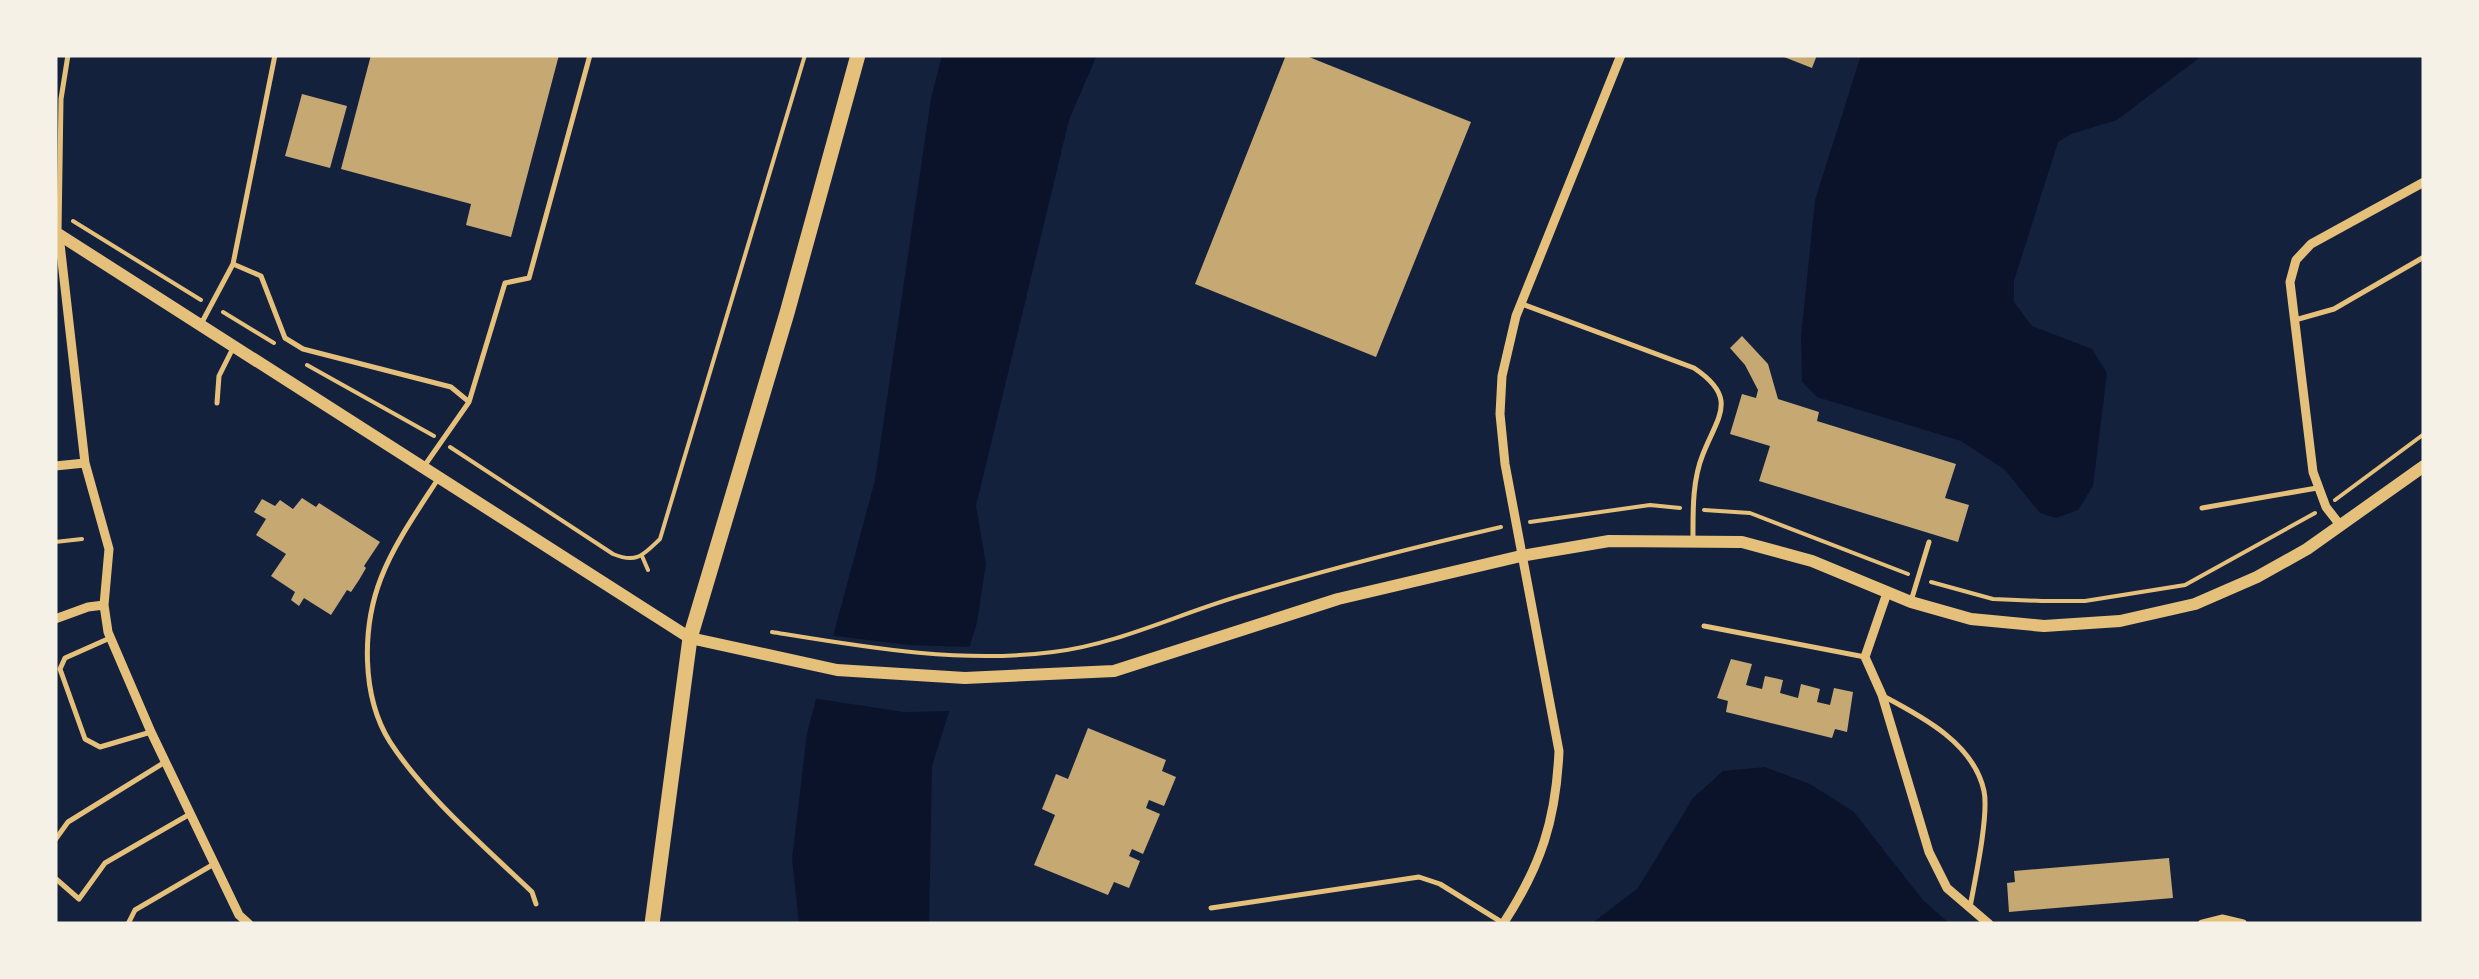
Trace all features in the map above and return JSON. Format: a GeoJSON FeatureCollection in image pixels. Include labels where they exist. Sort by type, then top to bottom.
{"type":"FeatureCollection","features":[{"type":"Feature","properties":{"kind":"main road"},"geometry":{"type":"LineString","coordinates":[[652,924],[690,638],[787,313],[858,55]]}},
{"type":"Feature","properties":{"kind":"main road"},"geometry":{"type":"LineString","coordinates":[[57,234],[690,638],[837,670],[905,676],[1114,671],[1338,598],[1522,556],[1609,542],[1742,542],[1812,561],[1911,602],[1971,620],[2044,626],[2120,621],[2194,604],[2226,592],[2308,549],[2424,466]]}},
{"type":"Feature","properties":{"kind":"street"},"geometry":{"type":"LineString","coordinates":[[1503,924],[1529,882],[1546,842],[1557,797],[1558,773],[1557,727],[1505,464],[1500,414],[1507,347],[1520,304],[1621,55]]}},
{"type":"Feature","properties":{"kind":"street"},"geometry":{"type":"LineString","coordinates":[[2340,526],[2317,488],[2290,282],[2296,260],[2311,244],[2424,182]]}},
{"type":"Feature","properties":{"kind":"street"},"geometry":{"type":"LineString","coordinates":[[57,234],[85,464],[109,549],[104,605],[110,638],[214,864],[239,914],[249,924]]}},
{"type":"Feature","properties":{"kind":"street"},"geometry":{"type":"LineString","coordinates":[[55,466],[85,464]]}},
{"type":"Feature","properties":{"kind":"street"},"geometry":{"type":"LineString","coordinates":[[1887,593],[1865,657],[1882,695],[1929,852],[1947,888],[1989,924]]}},
{"type":"Feature","properties":{"kind":"street"},"geometry":{"type":"LineString","coordinates":[[55,619],[104,605]]}},
{"type":"Feature","properties":{"kind":"street"},"geometry":{"type":"LineString","coordinates":[[2202,924],[2222,918],[2243,924]]}},
{"type":"Feature","properties":{"kind":"lane"},"geometry":{"type":"LineString","coordinates":[[57,234],[61,99],[68,55]]}},
{"type":"Feature","properties":{"kind":"lane"},"geometry":{"type":"LineString","coordinates":[[201,324],[233,264],[275,55]]}},
{"type":"Feature","properties":{"kind":"lane"},"geometry":{"type":"LineString","coordinates":[[424,466],[469,402],[504,284],[529,278],[590,55]]}},
{"type":"Feature","properties":{"kind":"lane"},"geometry":{"type":"LineString","coordinates":[[2294,320],[2334,309],[2424,257]]}},
{"type":"Feature","properties":{"kind":"lane"},"geometry":{"type":"LineString","coordinates":[[233,264],[261,276],[286,338],[303,349],[451,387],[469,402]]}},
{"type":"Feature","properties":{"kind":"lane"},"geometry":{"type":"LineString","coordinates":[[1520,304],[1694,368],[1708,378],[1723,407],[1702,454],[1696,480],[1694,540]]}},
{"type":"Feature","properties":{"kind":"lane"},"geometry":{"type":"LineString","coordinates":[[216,404],[219,376],[234,346]]}},
{"type":"Feature","properties":{"kind":"lane"},"geometry":{"type":"LineString","coordinates":[[440,476],[381,576],[368,618],[374,704],[390,741],[434,794],[532,892],[536,904]]}},
{"type":"Feature","properties":{"kind":"lane"},"geometry":{"type":"LineString","coordinates":[[2202,508],[2317,488]]}},
{"type":"Feature","properties":{"kind":"lane"},"geometry":{"type":"LineString","coordinates":[[1911,602],[1929,542]]}},
{"type":"Feature","properties":{"kind":"lane"},"geometry":{"type":"LineString","coordinates":[[1704,626],[1865,657]]}},
{"type":"Feature","properties":{"kind":"lane"},"geometry":{"type":"LineString","coordinates":[[110,638],[65,658],[60,669],[85,740],[100,747],[151,732]]}},
{"type":"Feature","properties":{"kind":"lane"},"geometry":{"type":"LineString","coordinates":[[1882,695],[1927,719],[1956,744],[1978,774],[1985,794],[1970,910]]}},
{"type":"Feature","properties":{"kind":"lane"},"geometry":{"type":"LineString","coordinates":[[55,840],[68,822],[166,762]]}},
{"type":"Feature","properties":{"kind":"lane"},"geometry":{"type":"LineString","coordinates":[[55,878],[80,899],[105,863],[190,814]]}},
{"type":"Feature","properties":{"kind":"lane"},"geometry":{"type":"LineString","coordinates":[[128,924],[135,910],[214,864]]}},
{"type":"Feature","properties":{"kind":"lane"},"geometry":{"type":"LineString","coordinates":[[1211,908],[1419,878],[1440,884],[1503,924]]}},
{"type":"Feature","properties":{"kind":"path"},"geometry":{"type":"LineString","coordinates":[[296,358],[442,442],[612,554],[627,560],[642,556],[660,539],[805,55]]}},
{"type":"Feature","properties":{"kind":"path"},"geometry":{"type":"LineString","coordinates":[[58,212],[281,348]]}},
{"type":"Feature","properties":{"kind":"path"},"geometry":{"type":"LineString","coordinates":[[55,542],[82,538]]}},
{"type":"Feature","properties":{"kind":"path"},"geometry":{"type":"LineString","coordinates":[[642,556],[648,570]]}},
{"type":"Feature","properties":{"kind":"path"},"geometry":{"type":"LineString","coordinates":[[772,632],[947,655],[1052,652]]}},
{"type":"Feature","properties":{"kind":"water"},"geometry":{"type":"Polygon","coordinates":[[[942,55],[1097,55],[1069,120],[976,506],[986,564],[977,623],[932,766],[929,924],[799,924],[792,859],[807,733],[875,480],[931,98],[942,55]]]}},
{"type":"Feature","properties":{"kind":"water"},"geometry":{"type":"Polygon","coordinates":[[[1861,55],[2203,55],[2117,120],[2058,142],[2014,281],[2014,302],[2032,326],[2092,349],[2107,373],[2093,486],[2078,510],[2056,518],[2040,513],[2005,470],[1961,441],[1817,397],[1802,382],[1801,337],[1815,200],[1861,55]]]}},
{"type":"Feature","properties":{"kind":"water"},"geometry":{"type":"Polygon","coordinates":[[[1765,767],[1810,784],[1854,812],[1922,899],[1950,924],[1591,924],[1638,888],[1693,798],[1723,771],[1765,767]]]}},
{"type":"Feature","properties":{"kind":"pier"},"geometry":{"type":"Polygon","coordinates":[[[828,635],[908,645],[975,647],[954,711],[904,712],[812,698],[828,635]]]}},
{"type":"Feature","properties":{"kind":"building"},"geometry":{"type":"Polygon","coordinates":[[[371,55],[559,55],[511,237],[466,225],[471,204],[341,169],[371,55]]]}},
{"type":"Feature","properties":{"kind":"building"},"geometry":{"type":"Polygon","coordinates":[[[1286,55],[1304,55],[1471,122],[1376,357],[1195,284],[1286,55]]]}},
{"type":"Feature","properties":{"kind":"building"},"geometry":{"type":"Polygon","coordinates":[[[1779,55],[1817,55],[1812,68],[1779,55]]]}},
{"type":"Feature","properties":{"kind":"building"},"geometry":{"type":"Polygon","coordinates":[[[302,94],[347,106],[330,168],[285,156],[302,94]]]}},
{"type":"Feature","properties":{"kind":"building"},"geometry":{"type":"Polygon","coordinates":[[[1742,336],[1768,364],[1778,399],[1819,412],[1817,421],[1956,464],[1945,498],[1969,505],[1958,542],[1759,481],[1770,446],[1730,434],[1742,394],[1756,398],[1758,390],[1745,365],[1730,348],[1742,336]]]}},
{"type":"Feature","properties":{"kind":"building"},"geometry":{"type":"Polygon","coordinates":[[[302,498],[316,507],[319,503],[380,542],[351,592],[347,590],[331,615],[304,598],[299,606],[291,600],[295,592],[271,576],[286,554],[256,535],[266,519],[254,512],[262,499],[275,506],[280,500],[293,509],[302,498]]]}},
{"type":"Feature","properties":{"kind":"building"},"geometry":{"type":"Polygon","coordinates":[[[1731,659],[1752,664],[1746,685],[1762,689],[1765,676],[1783,680],[1780,693],[1798,698],[1801,684],[1820,689],[1817,702],[1830,705],[1834,688],[1853,692],[1847,732],[1835,729],[1832,738],[1726,712],[1728,701],[1717,698],[1731,659]]]}},
{"type":"Feature","properties":{"kind":"building"},"geometry":{"type":"Polygon","coordinates":[[[1088,728],[1166,760],[1162,771],[1176,777],[1164,806],[1149,800],[1146,808],[1160,814],[1143,854],[1132,849],[1129,856],[1140,861],[1129,888],[1114,882],[1108,895],[1034,865],[1055,815],[1042,809],[1056,774],[1068,779],[1088,728]]]}},
{"type":"Feature","properties":{"kind":"building"},"geometry":{"type":"Polygon","coordinates":[[[2169,858],[2173,898],[2009,912],[2007,883],[2015,882],[2014,871],[2169,858]]]}}]}
